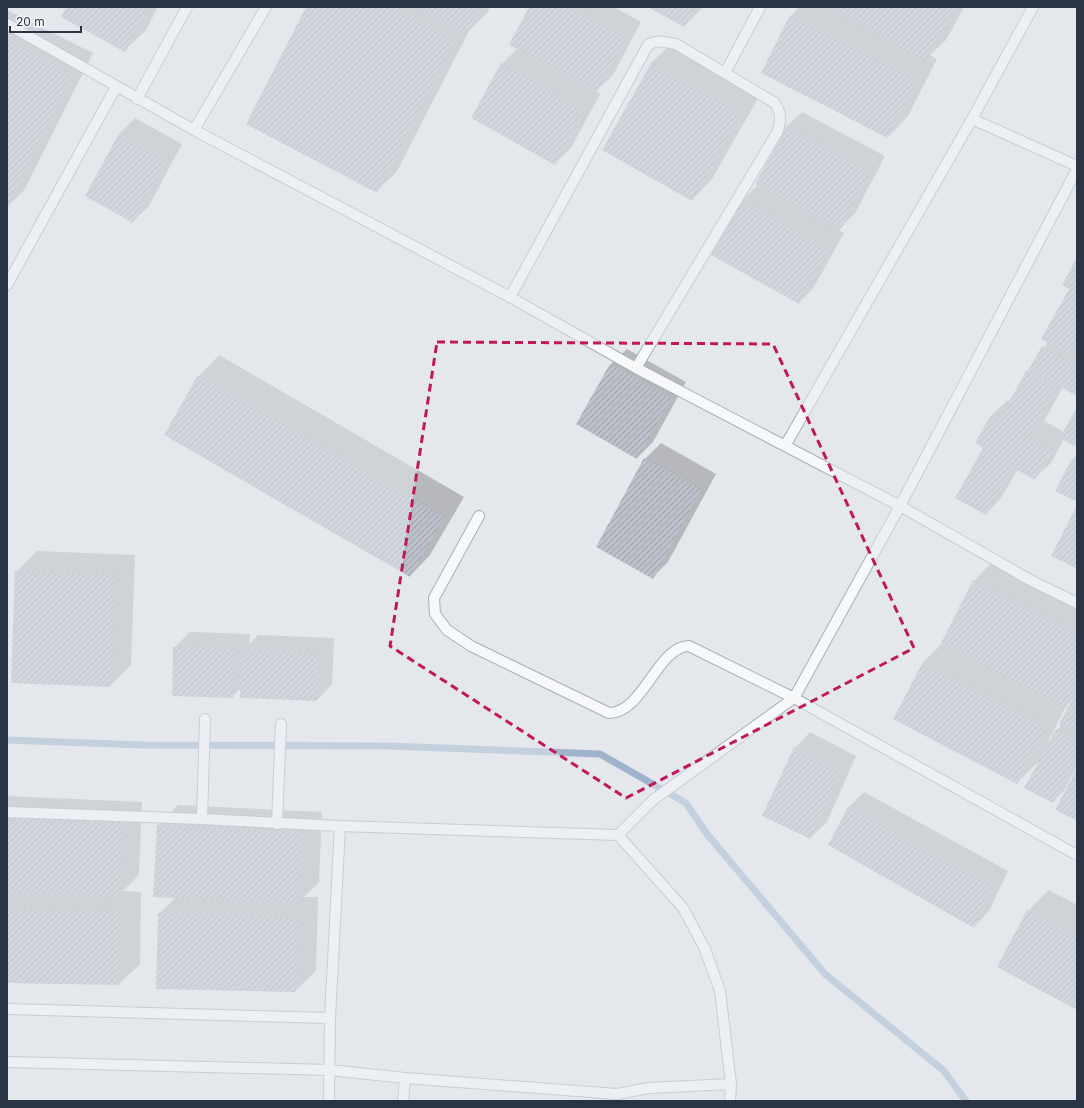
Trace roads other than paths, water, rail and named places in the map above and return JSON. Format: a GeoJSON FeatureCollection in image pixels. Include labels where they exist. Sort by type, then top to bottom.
{"type":"FeatureCollection","features":[{"type":"Feature","properties":{"kind":"lane"},"geometry":{"type":"LineString","coordinates":[[137,99],[187,7]]}},
{"type":"Feature","properties":{"kind":"lane"},"geometry":{"type":"LineString","coordinates":[[194,130],[266,7]]}},
{"type":"Feature","properties":{"kind":"lane"},"geometry":{"type":"LineString","coordinates":[[725,73],[760,7]]}},
{"type":"Feature","properties":{"kind":"lane"},"geometry":{"type":"LineString","coordinates":[[785,446],[972,119],[1033,7]]}},
{"type":"Feature","properties":{"kind":"lane"},"geometry":{"type":"LineString","coordinates":[[7,24],[194,130],[510,297],[636,368],[900,506],[1032,581],[1077,603]]}},
{"type":"Feature","properties":{"kind":"lane"},"geometry":{"type":"LineString","coordinates":[[510,297],[648,45],[652,42],[662,41],[676,44],[776,103],[781,114],[781,122],[778,131],[636,368]]}},
{"type":"Feature","properties":{"kind":"lane"},"geometry":{"type":"LineString","coordinates":[[7,285],[116,87]]}},
{"type":"Feature","properties":{"kind":"lane"},"geometry":{"type":"LineString","coordinates":[[972,119],[1077,166]]}},
{"type":"Feature","properties":{"kind":"lane"},"geometry":{"type":"LineString","coordinates":[[618,835],[652,800],[794,698],[900,506],[1077,169]]}},
{"type":"Feature","properties":{"kind":"lane"},"geometry":{"type":"LineString","coordinates":[[479,516],[434,598],[436,614],[447,630],[471,646],[609,713],[618,713],[628,706],[656,673],[669,654],[681,646],[689,646],[794,698],[1077,855]]}},
{"type":"Feature","properties":{"kind":"lane"},"geometry":{"type":"LineString","coordinates":[[202,819],[205,719]]}},
{"type":"Feature","properties":{"kind":"lane"},"geometry":{"type":"LineString","coordinates":[[277,824],[281,724]]}},
{"type":"Feature","properties":{"kind":"lane"},"geometry":{"type":"LineString","coordinates":[[7,812],[202,819],[277,824],[618,835],[683,908],[705,949],[720,991],[731,1084],[730,1101]]}},
{"type":"Feature","properties":{"kind":"lane"},"geometry":{"type":"LineString","coordinates":[[329,1101],[330,1018],[340,826]]}},
{"type":"Feature","properties":{"kind":"lane"},"geometry":{"type":"LineString","coordinates":[[7,1009],[330,1018]]}},
{"type":"Feature","properties":{"kind":"lane"},"geometry":{"type":"LineString","coordinates":[[7,1062],[330,1070],[614,1097],[649,1088],[731,1084]]}},
{"type":"Feature","properties":{"kind":"lane"},"geometry":{"type":"LineString","coordinates":[[403,1101],[405,1078]]}},
{"type":"Feature","properties":{"kind":"waterway"},"geometry":{"type":"LineString","coordinates":[[7,740],[143,745],[387,746],[600,754],[686,803],[707,834],[825,974],[943,1070],[966,1101]]}}]}
